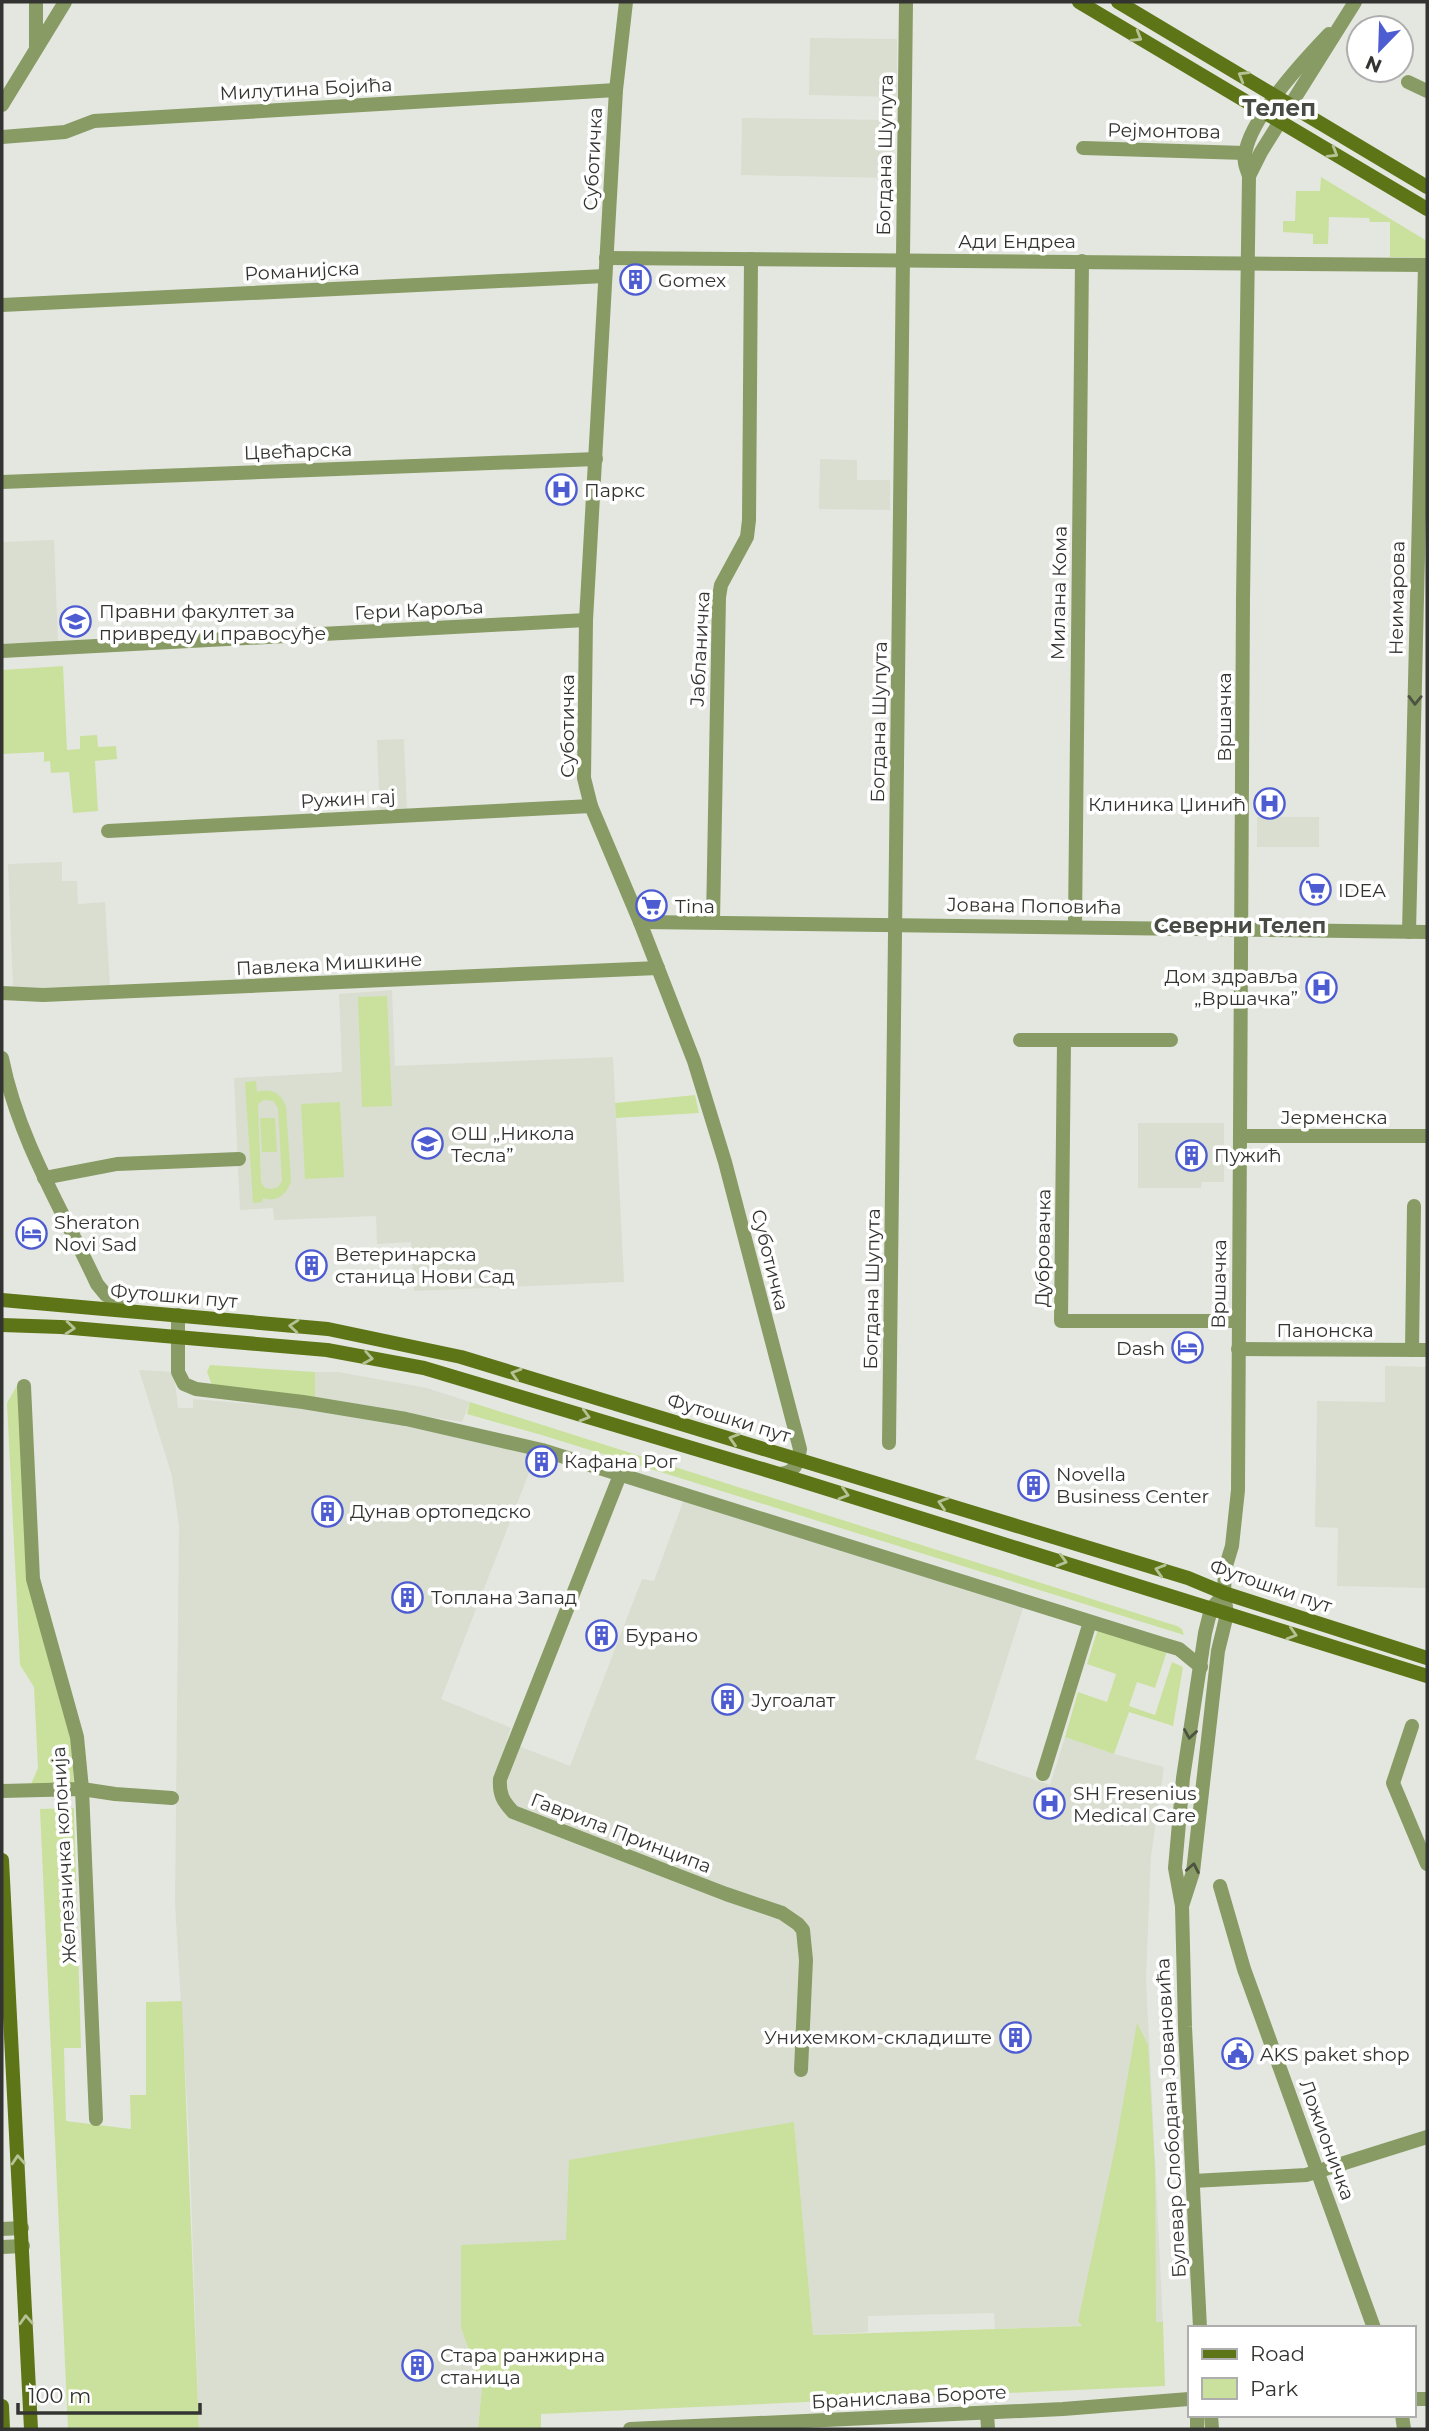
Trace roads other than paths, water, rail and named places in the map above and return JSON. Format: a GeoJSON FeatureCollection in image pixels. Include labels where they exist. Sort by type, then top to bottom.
{"type":"FeatureCollection","features":[{"type":"Feature","properties":{"kind":"main road"},"geometry":{"type":"LineString","coordinates":[[1079,2],[1427,187]]}},
{"type":"Feature","properties":{"kind":"main road"},"geometry":{"type":"LineString","coordinates":[[1118,2],[1270,105]]}},
{"type":"Feature","properties":{"kind":"main road"},"geometry":{"type":"LineString","coordinates":[[1286,114],[1427,209]]}},
{"type":"Feature","properties":{"kind":"main road","name":"Футошки пут"},"geometry":{"type":"LineString","coordinates":[[2,1300],[328,1329],[461,1357],[1188,1578],[1224,1593],[1427,1658]]}},
{"type":"Feature","properties":{"kind":"main road","name":"Футошки пут"},"geometry":{"type":"LineString","coordinates":[[2,1325],[61,1327],[327,1350],[424,1368],[779,1474],[1427,1676]]}},
{"type":"Feature","properties":{"kind":"main road"},"geometry":{"type":"LineString","coordinates":[[2,1860],[31,2429]]}},
{"type":"Feature","properties":{"kind":"main road"},"geometry":{"type":"LineString","coordinates":[[2,2406],[3,2429]]}},
{"type":"Feature","properties":{"kind":"street"},"geometry":{"type":"LineString","coordinates":[[36,2],[37,48]]}},
{"type":"Feature","properties":{"kind":"street"},"geometry":{"type":"LineString","coordinates":[[2,105],[65,2]]}},
{"type":"Feature","properties":{"kind":"street","name":"Суботичка"},"geometry":{"type":"LineString","coordinates":[[626,2],[616,90],[586,620],[584,778],[591,806],[694,1061],[725,1162],[800,1449],[799,1459]]}},
{"type":"Feature","properties":{"kind":"street","name":"Богдана Шупута"},"geometry":{"type":"LineString","coordinates":[[889,1443],[906,2]]}},
{"type":"Feature","properties":{"kind":"street"},"geometry":{"type":"LineString","coordinates":[[1249,176],[1258,157],[1355,2]]}},
{"type":"Feature","properties":{"kind":"street"},"geometry":{"type":"LineString","coordinates":[[1245,153],[1270,105],[1311,54],[1343,21]]}},
{"type":"Feature","properties":{"kind":"street","name":"Милутина Бојића"},"geometry":{"type":"LineString","coordinates":[[2,136],[65,132],[94,121],[616,90]]}},
{"type":"Feature","properties":{"kind":"street","name":"Рејмонтова"},"geometry":{"type":"LineString","coordinates":[[1083,148],[1245,153]]}},
{"type":"Feature","properties":{"kind":"street","name":"Вршачка"},"geometry":{"type":"LineString","coordinates":[[1224,1593],[1225,1569],[1232,1546],[1238,1490],[1243,613],[1249,176],[1244,160],[1245,153]]}},
{"type":"Feature","properties":{"kind":"street","name":"Ади Ендреа"},"geometry":{"type":"LineString","coordinates":[[606,258],[1426,265]]}},
{"type":"Feature","properties":{"kind":"street","name":"Јабланичка"},"geometry":{"type":"LineString","coordinates":[[713,921],[719,593],[747,537],[749,520],[751,258]]}},
{"type":"Feature","properties":{"kind":"street","name":"Милана Кома"},"geometry":{"type":"LineString","coordinates":[[1075,926],[1082,261]]}},
{"type":"Feature","properties":{"kind":"street","name":"Неимарова"},"geometry":{"type":"LineString","coordinates":[[1409,932],[1423,474],[1426,265]]}},
{"type":"Feature","properties":{"kind":"street","name":"Романијска"},"geometry":{"type":"LineString","coordinates":[[2,305],[605,276]]}},
{"type":"Feature","properties":{"kind":"street","name":"Цвећарска"},"geometry":{"type":"LineString","coordinates":[[2,482],[596,459]]}},
{"type":"Feature","properties":{"kind":"street","name":"Гери Кароља"},"geometry":{"type":"LineString","coordinates":[[2,651],[586,620]]}},
{"type":"Feature","properties":{"kind":"street","name":"Ружин гај"},"geometry":{"type":"LineString","coordinates":[[108,831],[591,806]]}},
{"type":"Feature","properties":{"kind":"street","name":"Јована Поповића"},"geometry":{"type":"LineString","coordinates":[[640,922],[896,923],[1427,932]]}},
{"type":"Feature","properties":{"kind":"street","name":"Павлека Мишкине"},"geometry":{"type":"LineString","coordinates":[[2,993],[71,994],[658,968]]}},
{"type":"Feature","properties":{"kind":"street"},"geometry":{"type":"LineString","coordinates":[[1020,1040],[1171,1040]]}},
{"type":"Feature","properties":{"kind":"street","name":"Дубровачка"},"geometry":{"type":"LineString","coordinates":[[1064,1040],[1061,1321],[1238,1321]]}},
{"type":"Feature","properties":{"kind":"street"},"geometry":{"type":"LineString","coordinates":[[2,1058],[19,1121],[97,1284],[106,1295],[129,1310]]}},
{"type":"Feature","properties":{"kind":"street","name":"Јерменска"},"geometry":{"type":"LineString","coordinates":[[1240,1136],[1427,1136]]}},
{"type":"Feature","properties":{"kind":"street"},"geometry":{"type":"LineString","coordinates":[[44,1178],[117,1164],[239,1159]]}},
{"type":"Feature","properties":{"kind":"street"},"geometry":{"type":"LineString","coordinates":[[1412,1350],[1413,1206]]}},
{"type":"Feature","properties":{"kind":"street"},"geometry":{"type":"LineString","coordinates":[[82,1307],[91,1305],[97,1299],[97,1284]]}},
{"type":"Feature","properties":{"kind":"street"},"geometry":{"type":"LineString","coordinates":[[177,1315],[178,1371],[184,1384],[196,1389],[303,1402],[406,1419],[542,1450],[1179,1650],[1201,1667]]}},
{"type":"Feature","properties":{"kind":"street","name":"Панонска"},"geometry":{"type":"LineString","coordinates":[[1238,1349],[1427,1350]]}},
{"type":"Feature","properties":{"kind":"street","name":"Железничка колонија"},"geometry":{"type":"LineString","coordinates":[[24,1386],[33,1579],[77,1737],[82,1789],[96,2119]]}},
{"type":"Feature","properties":{"kind":"street"},"geometry":{"type":"LineString","coordinates":[[779,1474],[795,1469],[799,1459]]}},
{"type":"Feature","properties":{"kind":"street","name":"Гаврила Принципа"},"geometry":{"type":"LineString","coordinates":[[620,1475],[500,1779],[502,1800],[513,1812],[716,1891],[782,1913],[798,1924],[803,1930],[806,1960],[801,2070]]}},
{"type":"Feature","properties":{"kind":"street","name":"Булевар Слободана Јовановића"},"geometry":{"type":"LineString","coordinates":[[1200,2326],[1185,2027],[1182,1906],[1175,1868],[1183,1778],[1211,1609],[1224,1593]]}},
{"type":"Feature","properties":{"kind":"street","name":"Булевар Слободана Јовановића"},"geometry":{"type":"LineString","coordinates":[[1182,1906],[1193,1872],[1218,1651],[1227,1614],[1224,1593]]}},
{"type":"Feature","properties":{"kind":"street"},"geometry":{"type":"LineString","coordinates":[[1043,1774],[1090,1622]]}},
{"type":"Feature","properties":{"kind":"street"},"geometry":{"type":"LineString","coordinates":[[1412,1726],[1393,1783],[1427,1864]]}},
{"type":"Feature","properties":{"kind":"street"},"geometry":{"type":"LineString","coordinates":[[2,1791],[82,1789],[172,1798]]}},
{"type":"Feature","properties":{"kind":"street","name":"Ложионичка"},"geometry":{"type":"LineString","coordinates":[[1220,1886],[1244,1969],[1373,2326]]}},
{"type":"Feature","properties":{"kind":"street"},"geometry":{"type":"LineString","coordinates":[[1193,2181],[1292,2176],[1317,2171],[1427,2137]]}},
{"type":"Feature","properties":{"kind":"street"},"geometry":{"type":"LineString","coordinates":[[2,2229],[22,2228]]}},
{"type":"Feature","properties":{"kind":"street"},"geometry":{"type":"LineString","coordinates":[[2,2247],[23,2246]]}},
{"type":"Feature","properties":{"kind":"street","name":"Бранислава Бороте"},"geometry":{"type":"LineString","coordinates":[[630,2429],[987,2413],[1188,2399]]}},
{"type":"Feature","properties":{"kind":"street"},"geometry":{"type":"LineString","coordinates":[[987,2413],[988,2429]]}},
{"type":"Feature","properties":{"kind":"place","name":"Gomex"},"geometry":{"type":"Point","coordinates":[635,280]}},
{"type":"Feature","properties":{"kind":"place","name":"Паркс"},"geometry":{"type":"Point","coordinates":[561,490]}},
{"type":"Feature","properties":{"kind":"place","name":"Правни факултет за привреду и правосуђе"},"geometry":{"type":"Point","coordinates":[76,622]}},
{"type":"Feature","properties":{"kind":"place","name":"Клиника Џинић"},"geometry":{"type":"Point","coordinates":[1269,804]}},
{"type":"Feature","properties":{"kind":"place","name":"IDEA"},"geometry":{"type":"Point","coordinates":[1315,890]}},
{"type":"Feature","properties":{"kind":"place","name":"Tina"},"geometry":{"type":"Point","coordinates":[652,906]}},
{"type":"Feature","properties":{"kind":"place","name":"Дом здравља „Вршачка”"},"geometry":{"type":"Point","coordinates":[1321,987]}},
{"type":"Feature","properties":{"kind":"place","name":"ОШ „Никола Тесла”"},"geometry":{"type":"Point","coordinates":[428,1144]}},
{"type":"Feature","properties":{"kind":"place","name":"Пужић"},"geometry":{"type":"Point","coordinates":[1191,1155]}},
{"type":"Feature","properties":{"kind":"place","name":"Sheraton Novi Sad"},"geometry":{"type":"Point","coordinates":[31,1233]}},
{"type":"Feature","properties":{"kind":"place","name":"Ветеринарска станица Нови Сад"},"geometry":{"type":"Point","coordinates":[312,1265]}},
{"type":"Feature","properties":{"kind":"place","name":"Dash"},"geometry":{"type":"Point","coordinates":[1188,1348]}},
{"type":"Feature","properties":{"kind":"place","name":"Кафана Рог"},"geometry":{"type":"Point","coordinates":[541,1461]}},
{"type":"Feature","properties":{"kind":"place","name":"Novella Business Center"},"geometry":{"type":"Point","coordinates":[1033,1485]}},
{"type":"Feature","properties":{"kind":"place","name":"Дунав ортопедско"},"geometry":{"type":"Point","coordinates":[327,1511]}},
{"type":"Feature","properties":{"kind":"place","name":"Топлана Запад"},"geometry":{"type":"Point","coordinates":[408,1597]}},
{"type":"Feature","properties":{"kind":"place","name":"Бурано"},"geometry":{"type":"Point","coordinates":[602,1635]}},
{"type":"Feature","properties":{"kind":"place","name":"Југоалат"},"geometry":{"type":"Point","coordinates":[728,1700]}},
{"type":"Feature","properties":{"kind":"place","name":"SH Fresenius Medical Care"},"geometry":{"type":"Point","coordinates":[1050,1804]}},
{"type":"Feature","properties":{"kind":"place","name":"Унихемком-складиште"},"geometry":{"type":"Point","coordinates":[1015,2037]}},
{"type":"Feature","properties":{"kind":"place","name":"AKS paket shop"},"geometry":{"type":"Point","coordinates":[1237,2054]}},
{"type":"Feature","properties":{"kind":"place","name":"Стара ранжирна станица"},"geometry":{"type":"Point","coordinates":[417,2366]}},
{"type":"Feature","properties":{"kind":"district","name":"Телеп"},"geometry":{"type":"Point","coordinates":[1279,108]}},
{"type":"Feature","properties":{"kind":"district","name":"Северни Телеп"},"geometry":{"type":"Point","coordinates":[1240,925]}}]}
